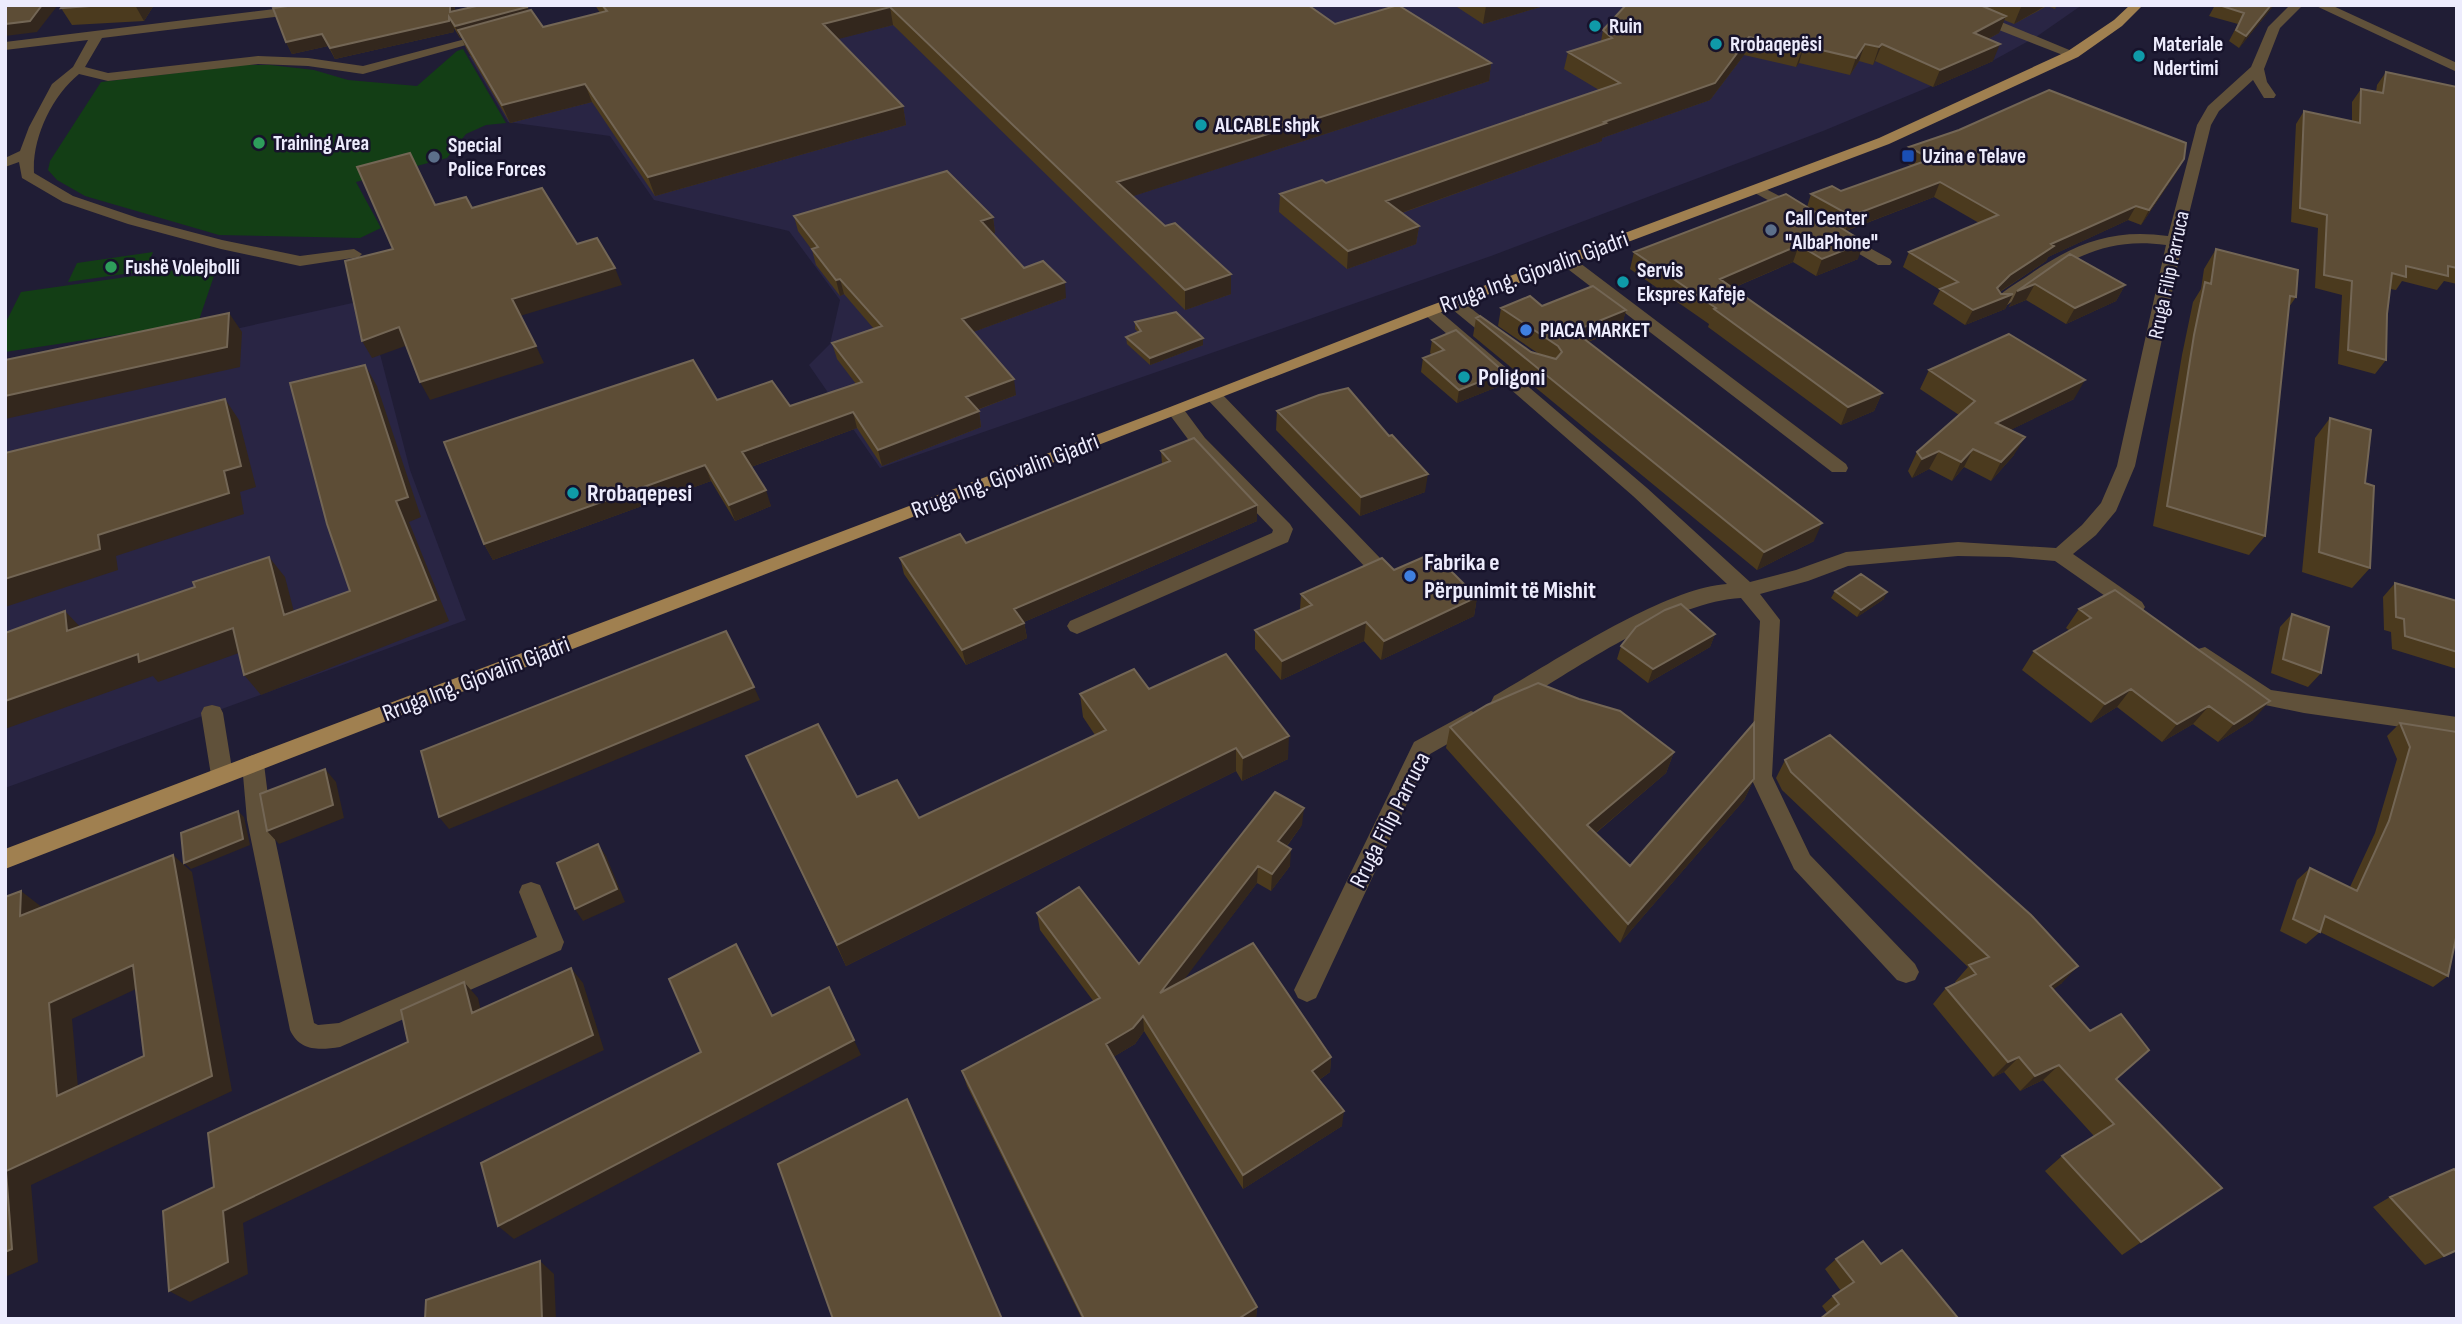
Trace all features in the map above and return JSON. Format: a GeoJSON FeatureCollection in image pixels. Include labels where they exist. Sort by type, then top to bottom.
{"type":"FeatureCollection","features":[{"type":"Feature","properties":{"kind":"main road","name":"Rruga Ing. Gjovalin Gjadri"},"geometry":{"type":"LineString","coordinates":[[5,859],[1176,411],[1453,302],[1907,131],[2073,54],[2118,23],[2137,5]]}},
{"type":"Feature","properties":{"kind":"street"},"geometry":{"type":"LineString","coordinates":[[199,24],[204,5]]}},
{"type":"Feature","properties":{"kind":"street"},"geometry":{"type":"LineString","coordinates":[[235,20],[241,5]]}},
{"type":"Feature","properties":{"kind":"street"},"geometry":{"type":"LineString","coordinates":[[5,46],[235,20],[340,5]]}},
{"type":"Feature","properties":{"kind":"street"},"geometry":{"type":"LineString","coordinates":[[1979,5],[1975,16],[2073,54]]}},
{"type":"Feature","properties":{"kind":"street","name":"Rruga Filip Parruca"},"geometry":{"type":"LineString","coordinates":[[1307,990],[1422,748],[1651,617],[1714,592],[1746,590],[1801,576],[1846,559],[1903,552],[1984,549],[2060,555],[2089,530],[2109,506],[2126,466],[2204,125],[2213,109],[2258,69],[2274,27],[2297,5]]}},
{"type":"Feature","properties":{"kind":"street"},"geometry":{"type":"LineString","coordinates":[[2320,5],[2457,68]]}},
{"type":"Feature","properties":{"kind":"street"},"geometry":{"type":"LineString","coordinates":[[78,69],[91,75],[108,77],[258,60],[309,62],[363,70],[511,31]]}},
{"type":"Feature","properties":{"kind":"street"},"geometry":{"type":"LineString","coordinates":[[93,34],[78,69],[59,84],[36,127],[26,154],[27,175],[68,199],[133,221],[300,261],[354,254]]}},
{"type":"Feature","properties":{"kind":"street"},"geometry":{"type":"LineString","coordinates":[[2258,69],[2260,82],[2269,95]]}},
{"type":"Feature","properties":{"kind":"street"},"geometry":{"type":"LineString","coordinates":[[5,163],[26,154]]}},
{"type":"Feature","properties":{"kind":"street"},"geometry":{"type":"LineString","coordinates":[[1758,189],[1884,262]]}},
{"type":"Feature","properties":{"kind":"street"},"geometry":{"type":"LineString","coordinates":[[2000,303],[2032,279],[2092,246],[2119,238],[2176,242]]}},
{"type":"Feature","properties":{"kind":"street"},"geometry":{"type":"LineString","coordinates":[[1566,260],[1839,468]]}},
{"type":"Feature","properties":{"kind":"street"},"geometry":{"type":"LineString","coordinates":[[1453,302],[1513,349]]}},
{"type":"Feature","properties":{"kind":"street"},"geometry":{"type":"LineString","coordinates":[[1430,311],[1640,492],[1746,590],[1770,620],[1761,776],[1802,862],[1906,972]]}},
{"type":"Feature","properties":{"kind":"street"},"geometry":{"type":"LineString","coordinates":[[1214,396],[1374,564]]}},
{"type":"Feature","properties":{"kind":"street"},"geometry":{"type":"LineString","coordinates":[[1077,626],[1281,537],[1283,529],[1199,442],[1176,411]]}},
{"type":"Feature","properties":{"kind":"street"},"geometry":{"type":"LineString","coordinates":[[2060,555],[2151,618]]}},
{"type":"Feature","properties":{"kind":"street"},"geometry":{"type":"LineString","coordinates":[[2185,642],[2265,697],[2457,726]]}},
{"type":"Feature","properties":{"kind":"street"},"geometry":{"type":"LineString","coordinates":[[212,713],[222,775]]}},
{"type":"Feature","properties":{"kind":"street"},"geometry":{"type":"LineString","coordinates":[[253,764],[259,820],[303,1030],[315,1038],[340,1035],[552,942],[531,892]]}},
{"type":"Feature","properties":{"kind":"shaded area"},"geometry":{"type":"Polygon","coordinates":[[[681,5],[2082,5],[2036,37],[1994,60],[1823,131],[1491,256],[880,468],[809,365],[830,344],[840,300],[789,231],[654,200],[610,136],[508,122],[469,56],[681,5]]]}},
{"type":"Feature","properties":{"kind":"shaded area"},"geometry":{"type":"Polygon","coordinates":[[[366,300],[410,470],[466,620],[5,788],[5,380],[366,300]]]}},
{"type":"Feature","properties":{"kind":"green space","name":"Training Area"},"geometry":{"type":"Polygon","coordinates":[[[463,49],[506,123],[486,125],[466,134],[447,158],[356,182],[381,228],[360,238],[219,235],[85,196],[57,180],[48,170],[50,161],[101,82],[244,65],[270,65],[314,70],[348,80],[417,86],[457,51],[463,49]]]}},
{"type":"Feature","properties":{"kind":"green space","name":"Fushë Volejbolli"},"geometry":{"type":"Polygon","coordinates":[[[153,252],[145,271],[68,282],[77,263],[153,252]]]}},
{"type":"Feature","properties":{"kind":"green space"},"geometry":{"type":"Polygon","coordinates":[[[218,264],[198,323],[5,352],[5,324],[21,292],[218,264]]]}},
{"type":"Feature","properties":{"kind":"building"},"geometry":{"type":"Polygon","coordinates":[[[5,5],[42,5],[30,21],[5,24],[5,5]]]}},
{"type":"Feature","properties":{"kind":"building"},"geometry":{"type":"Polygon","coordinates":[[[63,5],[104,5],[61,8],[63,5]]]}},
{"type":"Feature","properties":{"kind":"building"},"geometry":{"type":"Polygon","coordinates":[[[295,5],[450,5],[450,12],[481,5],[527,7],[455,26],[449,17],[449,21],[330,48],[322,34],[286,42],[273,8],[295,5]]]}},
{"type":"Feature","properties":{"kind":"building"},"geometry":{"type":"Polygon","coordinates":[[[602,5],[1308,5],[1335,24],[1398,5],[1491,63],[1117,182],[1165,226],[1175,223],[1231,274],[1185,290],[890,7],[823,24],[903,106],[648,177],[585,84],[502,105],[458,30],[531,10],[543,27],[607,11],[602,5]]]}},
{"type":"Feature","properties":{"kind":"building"},"geometry":{"type":"Polygon","coordinates":[[[1626,5],[1980,5],[2006,16],[1974,33],[2000,44],[1940,70],[1882,44],[1879,47],[1865,44],[1856,58],[1804,46],[1802,50],[1749,37],[1715,83],[1386,201],[1419,226],[1348,251],[1280,194],[1322,180],[1326,183],[1620,83],[1568,52],[1612,38],[1603,30],[1626,5]]]}},
{"type":"Feature","properties":{"kind":"building"},"geometry":{"type":"Polygon","coordinates":[[[2219,5],[2271,5],[2246,36],[2236,30],[2244,13],[2219,5]]]}},
{"type":"Feature","properties":{"kind":"building"},"geometry":{"type":"Polygon","coordinates":[[[2386,72],[2457,87],[2457,268],[2448,266],[2448,276],[2406,266],[2406,277],[2392,273],[2387,314],[2386,360],[2348,350],[2352,281],[2324,275],[2327,215],[2300,208],[2304,111],[2360,123],[2361,89],[2383,93],[2386,72]]]}},
{"type":"Feature","properties":{"kind":"building"},"geometry":{"type":"Polygon","coordinates":[[[2049,90],[2186,143],[2184,159],[2149,210],[2136,206],[2051,244],[2054,246],[2010,275],[1997,288],[2001,294],[2013,294],[1973,310],[1940,289],[1958,282],[1909,252],[1998,215],[1940,182],[1851,216],[1811,194],[1832,186],[1841,191],[1931,159],[1909,147],[1959,130],[2049,90]]]}},
{"type":"Feature","properties":{"kind":"building"},"geometry":{"type":"Polygon","coordinates":[[[410,153],[435,205],[466,197],[472,208],[542,188],[577,244],[597,238],[615,268],[512,299],[536,346],[420,382],[399,327],[362,341],[345,261],[393,249],[357,167],[410,153]]]}},
{"type":"Feature","properties":{"kind":"building"},"geometry":{"type":"Polygon","coordinates":[[[947,171],[993,217],[981,221],[1024,268],[1043,261],[1065,282],[962,319],[1014,379],[966,397],[979,411],[878,450],[853,412],[742,452],[766,490],[729,505],[705,465],[484,544],[444,442],[693,360],[717,400],[772,381],[790,406],[862,382],[832,343],[882,326],[840,279],[836,280],[812,249],[818,247],[794,216],[947,171]]]}},
{"type":"Feature","properties":{"kind":"building"},"geometry":{"type":"Polygon","coordinates":[[[1786,194],[1864,242],[1822,259],[1799,245],[1720,279],[1882,393],[1848,407],[1714,309],[1716,308],[1634,252],[1786,194]]]}},
{"type":"Feature","properties":{"kind":"building"},"geometry":{"type":"Polygon","coordinates":[[[2216,249],[2298,270],[2296,297],[2290,296],[2265,536],[2167,506],[2194,335],[2205,282],[2211,284],[2216,249]]]}},
{"type":"Feature","properties":{"kind":"building"},"geometry":{"type":"Polygon","coordinates":[[[2070,254],[2125,285],[2075,308],[2035,284],[2017,291],[2070,254]]]}},
{"type":"Feature","properties":{"kind":"building"},"geometry":{"type":"Polygon","coordinates":[[[1593,286],[1626,310],[1574,331],[1822,523],[1764,552],[1476,318],[1480,316],[1531,352],[1556,359],[1562,352],[1558,346],[1501,308],[1530,296],[1542,306],[1593,286]]]}},
{"type":"Feature","properties":{"kind":"building"},"geometry":{"type":"Polygon","coordinates":[[[1176,312],[1203,338],[1150,358],[1126,337],[1141,331],[1135,322],[1176,312]]]}},
{"type":"Feature","properties":{"kind":"building"},"geometry":{"type":"Polygon","coordinates":[[[229,313],[227,347],[5,396],[5,360],[229,313]]]}},
{"type":"Feature","properties":{"kind":"building","name":"Poligoni"},"geometry":{"type":"Polygon","coordinates":[[[1456,330],[1504,372],[1459,390],[1423,358],[1444,350],[1432,340],[1456,330]]]}},
{"type":"Feature","properties":{"kind":"building"},"geometry":{"type":"Polygon","coordinates":[[[2009,334],[2085,380],[1996,423],[2025,437],[2001,462],[1973,449],[1961,462],[1939,451],[1922,459],[1917,452],[1975,401],[1929,370],[2009,334]]]}},
{"type":"Feature","properties":{"kind":"building"},"geometry":{"type":"Polygon","coordinates":[[[365,365],[408,497],[396,501],[436,600],[244,675],[233,628],[139,662],[138,654],[5,701],[5,633],[65,611],[67,631],[195,587],[193,582],[269,557],[284,615],[350,591],[327,524],[290,383],[365,365]]]}},
{"type":"Feature","properties":{"kind":"building"},"geometry":{"type":"Polygon","coordinates":[[[1348,388],[1389,436],[1392,435],[1428,474],[1361,497],[1277,411],[1319,395],[1348,388]]]}},
{"type":"Feature","properties":{"kind":"building"},"geometry":{"type":"Polygon","coordinates":[[[225,399],[241,466],[224,471],[229,493],[98,535],[100,549],[5,579],[5,453],[225,399]]]}},
{"type":"Feature","properties":{"kind":"building"},"geometry":{"type":"Polygon","coordinates":[[[2330,418],[2371,430],[2365,483],[2374,486],[2370,568],[2319,552],[2330,418]]]}},
{"type":"Feature","properties":{"kind":"building"},"geometry":{"type":"Polygon","coordinates":[[[1194,438],[1257,505],[1014,609],[1024,623],[962,650],[900,558],[960,534],[966,543],[1170,461],[1161,451],[1194,438]]]}},
{"type":"Feature","properties":{"kind":"building"},"geometry":{"type":"Polygon","coordinates":[[[1433,553],[1477,597],[1384,641],[1366,622],[1282,661],[1255,630],[1312,605],[1301,594],[1382,558],[1394,570],[1433,553]]]}},
{"type":"Feature","properties":{"kind":"building"},"geometry":{"type":"Polygon","coordinates":[[[1861,574],[1887,592],[1861,610],[1835,591],[1861,574]]]}},
{"type":"Feature","properties":{"kind":"building"},"geometry":{"type":"Polygon","coordinates":[[[2395,583],[2457,601],[2457,652],[2405,636],[2404,619],[2396,617],[2395,583]]]}},
{"type":"Feature","properties":{"kind":"building"},"geometry":{"type":"Polygon","coordinates":[[[2115,590],[2270,701],[2234,724],[2209,706],[2177,724],[2131,689],[2105,704],[2034,651],[2091,618],[2079,609],[2115,590]]]}},
{"type":"Feature","properties":{"kind":"building"},"geometry":{"type":"Polygon","coordinates":[[[1681,604],[1715,634],[1653,669],[1621,646],[1636,627],[1681,604]]]}},
{"type":"Feature","properties":{"kind":"building"},"geometry":{"type":"Polygon","coordinates":[[[2292,614],[2329,627],[2321,673],[2283,659],[2292,614]]]}},
{"type":"Feature","properties":{"kind":"building"},"geometry":{"type":"Polygon","coordinates":[[[726,631],[754,687],[439,817],[421,751],[726,631]]]}},
{"type":"Feature","properties":{"kind":"building"},"geometry":{"type":"Polygon","coordinates":[[[1226,654],[1289,736],[1243,758],[1236,748],[837,945],[746,756],[818,724],[857,797],[897,780],[919,818],[1106,730],[1080,694],[1134,669],[1149,689],[1226,654]]]}},
{"type":"Feature","properties":{"kind":"building"},"geometry":{"type":"Polygon","coordinates":[[[1538,683],[1620,711],[1674,752],[1587,825],[1630,866],[1754,723],[1754,779],[1628,924],[1450,727],[1487,705],[1538,683]]]}},
{"type":"Feature","properties":{"kind":"building"},"geometry":{"type":"Polygon","coordinates":[[[2400,723],[2457,732],[2457,933],[2448,976],[2325,916],[2320,932],[2293,919],[2310,868],[2357,891],[2389,821],[2410,747],[2400,723]]]}},
{"type":"Feature","properties":{"kind":"building"},"geometry":{"type":"Polygon","coordinates":[[[1830,735],[2031,915],[2078,966],[2050,986],[2090,1031],[2121,1014],[2149,1050],[2116,1079],[2222,1188],[2141,1242],[2062,1156],[2114,1124],[2059,1065],[2035,1076],[2019,1057],[2008,1062],[1946,988],[1976,974],[1969,965],[1989,957],[1791,772],[1785,760],[1830,735]]]}},
{"type":"Feature","properties":{"kind":"building"},"geometry":{"type":"Polygon","coordinates":[[[325,769],[333,805],[267,831],[260,794],[325,769]]]}},
{"type":"Feature","properties":{"kind":"building"},"geometry":{"type":"Polygon","coordinates":[[[1275,792],[1304,808],[1278,841],[1291,849],[1272,874],[1258,866],[1160,993],[1253,943],[1331,1057],[1312,1071],[1344,1111],[1243,1175],[1143,1016],[1133,1028],[1106,1044],[1257,1307],[1238,1319],[1084,1319],[962,1071],[1100,998],[1037,913],[1079,887],[1139,964],[1275,792]]]}},
{"type":"Feature","properties":{"kind":"building"},"geometry":{"type":"Polygon","coordinates":[[[238,811],[243,839],[184,863],[181,833],[238,811]]]}},
{"type":"Feature","properties":{"kind":"building"},"geometry":{"type":"Polygon","coordinates":[[[598,844],[617,889],[575,909],[557,863],[598,844]]]}},
{"type":"Feature","properties":{"kind":"building"},"geometry":{"type":"Polygon","coordinates":[[[173,855],[212,1076],[6,1171],[12,1249],[5,1252],[5,897],[21,891],[20,916],[173,855]],[[133,965],[49,1003],[57,1096],[144,1056],[133,965]]]}},
{"type":"Feature","properties":{"kind":"building"},"geometry":{"type":"Polygon","coordinates":[[[736,944],[772,1016],[829,987],[854,1040],[498,1226],[481,1163],[701,1052],[669,979],[736,944]]]}},
{"type":"Feature","properties":{"kind":"building"},"geometry":{"type":"Polygon","coordinates":[[[571,968],[593,1035],[223,1211],[228,1262],[169,1291],[163,1211],[214,1187],[208,1133],[408,1042],[401,1010],[464,982],[472,1013],[571,968]]]}},
{"type":"Feature","properties":{"kind":"building"},"geometry":{"type":"Polygon","coordinates":[[[907,1099],[1002,1319],[833,1319],[778,1164],[907,1099]]]}},
{"type":"Feature","properties":{"kind":"building"},"geometry":{"type":"Polygon","coordinates":[[[2454,1169],[2457,1172],[2457,1250],[2444,1256],[2390,1197],[2454,1169]]]}},
{"type":"Feature","properties":{"kind":"building"},"geometry":{"type":"Polygon","coordinates":[[[1863,1241],[1881,1264],[1902,1250],[1958,1318],[1820,1319],[1839,1304],[1833,1296],[1854,1282],[1836,1259],[1863,1241]]]}},
{"type":"Feature","properties":{"kind":"building"},"geometry":{"type":"Polygon","coordinates":[[[540,1261],[542,1319],[425,1319],[426,1300],[540,1261]]]}},
{"type":"Feature","properties":{"kind":"place","name":"Ruin"},"geometry":{"type":"Point","coordinates":[1595,26]}},
{"type":"Feature","properties":{"kind":"place","name":"Rrobaqepësi"},"geometry":{"type":"Point","coordinates":[1716,44]}},
{"type":"Feature","properties":{"kind":"place","name":"Materiale Ndertimi"},"geometry":{"type":"Point","coordinates":[2139,56]}},
{"type":"Feature","properties":{"kind":"place","name":"ALCABLE shpk"},"geometry":{"type":"Point","coordinates":[1201,125]}},
{"type":"Feature","properties":{"kind":"place","name":"Training Area"},"geometry":{"type":"Point","coordinates":[259,143]}},
{"type":"Feature","properties":{"kind":"place","name":"Uzina e Telave"},"geometry":{"type":"Point","coordinates":[1908,156]}},
{"type":"Feature","properties":{"kind":"place","name":"Special Police Forces"},"geometry":{"type":"Point","coordinates":[434,157]}},
{"type":"Feature","properties":{"kind":"place","name":"Call Center \"AlbaPhone\""},"geometry":{"type":"Point","coordinates":[1771,230]}},
{"type":"Feature","properties":{"kind":"place","name":"Fushë Volejbolli"},"geometry":{"type":"Point","coordinates":[111,267]}},
{"type":"Feature","properties":{"kind":"place","name":"Servis Ekspres Kafeje"},"geometry":{"type":"Point","coordinates":[1623,282]}},
{"type":"Feature","properties":{"kind":"place","name":"PIACA MARKET"},"geometry":{"type":"Point","coordinates":[1526,330]}},
{"type":"Feature","properties":{"kind":"place","name":"Poligoni"},"geometry":{"type":"Point","coordinates":[1464,377]}},
{"type":"Feature","properties":{"kind":"place","name":"Rrobaqepesi"},"geometry":{"type":"Point","coordinates":[573,493]}},
{"type":"Feature","properties":{"kind":"place","name":"Fabrika e Përpunimit të Mishit"},"geometry":{"type":"Point","coordinates":[1410,576]}}]}
